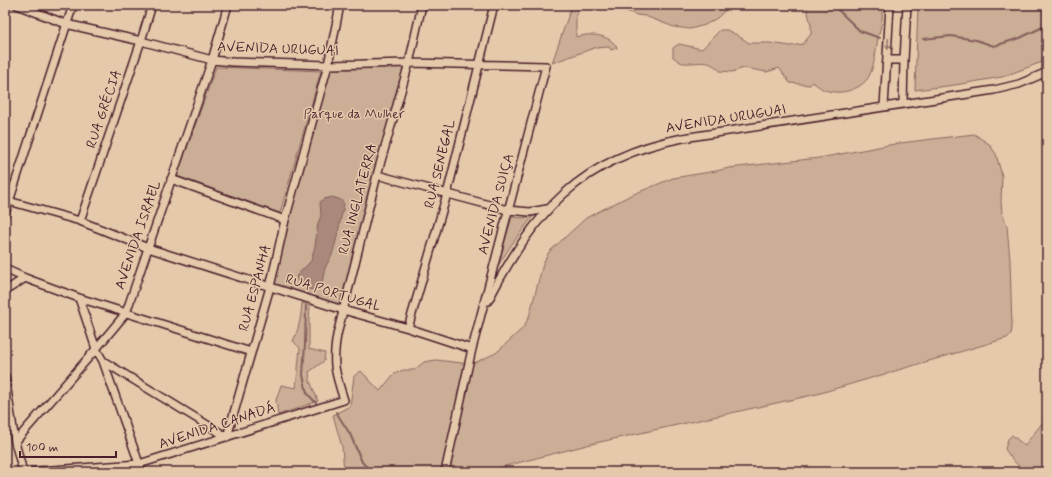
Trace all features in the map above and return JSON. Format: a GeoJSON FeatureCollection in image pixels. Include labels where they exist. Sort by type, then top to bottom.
{"type":"FeatureCollection","features":[{"type":"Feature","properties":{"kind":"street","name":"AVENIDA URUGUAI"},"geometry":{"type":"LineString","coordinates":[[17,5],[66,24],[141,41],[212,60],[328,65],[409,63],[546,66]]}},
{"type":"Feature","properties":{"kind":"street"},"geometry":{"type":"LineString","coordinates":[[5,214],[7,201],[73,5]]}},
{"type":"Feature","properties":{"kind":"street","name":"RUA GRÉCIA"},"geometry":{"type":"LineString","coordinates":[[80,221],[152,5]]}},
{"type":"Feature","properties":{"kind":"street","name":"AVENIDA ISRAEL"},"geometry":{"type":"LineString","coordinates":[[16,442],[126,313],[212,60],[228,5]]}},
{"type":"Feature","properties":{"kind":"street","name":"RUA ESPANHA"},"geometry":{"type":"LineString","coordinates":[[227,437],[270,287],[285,220],[328,65],[340,5]]}},
{"type":"Feature","properties":{"kind":"street","name":"RUA INGLATERRA"},"geometry":{"type":"LineString","coordinates":[[344,400],[334,370],[334,352],[377,175],[409,63],[422,5]]}},
{"type":"Feature","properties":{"kind":"street","name":"RUA SENEGAL"},"geometry":{"type":"LineString","coordinates":[[408,328],[447,194],[494,5]]}},
{"type":"Feature","properties":{"kind":"street"},"geometry":{"type":"LineString","coordinates":[[884,106],[890,5]]}},
{"type":"Feature","properties":{"kind":"street"},"geometry":{"type":"LineString","coordinates":[[903,104],[907,5]]}},
{"type":"Feature","properties":{"kind":"street"},"geometry":{"type":"LineString","coordinates":[[887,60],[904,60]]}},
{"type":"Feature","properties":{"kind":"street","name":"AVENIDA SUIÇA"},"geometry":{"type":"LineString","coordinates":[[445,472],[472,349],[546,66]]}},
{"type":"Feature","properties":{"kind":"street","name":"AVENIDA URUGUAI"},"geometry":{"type":"LineString","coordinates":[[481,313],[502,272],[528,232],[547,209],[569,189],[593,171],[617,158],[656,144],[683,138],[994,90],[1019,84],[1047,72]]}},
{"type":"Feature","properties":{"kind":"street"},"geometry":{"type":"LineString","coordinates":[[377,175],[508,210],[530,212],[547,209]]}},
{"type":"Feature","properties":{"kind":"street"},"geometry":{"type":"LineString","coordinates":[[171,179],[285,220]]}},
{"type":"Feature","properties":{"kind":"street","name":"RUA PORTUGAL"},"geometry":{"type":"LineString","coordinates":[[7,201],[80,221],[148,248],[472,349]]}},
{"type":"Feature","properties":{"kind":"street"},"geometry":{"type":"LineString","coordinates":[[5,269],[79,298],[251,352]]}},
{"type":"Feature","properties":{"kind":"street"},"geometry":{"type":"LineString","coordinates":[[5,292],[25,278]]}},
{"type":"Feature","properties":{"kind":"street"},"geometry":{"type":"LineString","coordinates":[[79,298],[96,349],[103,361],[142,472]]}},
{"type":"Feature","properties":{"kind":"street"},"geometry":{"type":"LineString","coordinates":[[103,361],[227,437]]}},
{"type":"Feature","properties":{"kind":"street"},"geometry":{"type":"LineString","coordinates":[[5,376],[16,442],[23,472]]}},
{"type":"Feature","properties":{"kind":"street","name":"AVENIDA CANADÁ"},"geometry":{"type":"LineString","coordinates":[[23,472],[139,464],[344,400]]}},
{"type":"Feature","properties":{"kind":"green space"},"geometry":{"type":"Polygon","coordinates":[[[572,5],[581,5],[576,15],[576,37],[596,35],[610,40],[617,48],[611,50],[609,47],[594,48],[552,63],[572,5]]]}},
{"type":"Feature","properties":{"kind":"green space"},"geometry":{"type":"Polygon","coordinates":[[[611,5],[731,5],[717,18],[705,25],[690,29],[674,27],[611,5]]]}},
{"type":"Feature","properties":{"kind":"green space"},"geometry":{"type":"Polygon","coordinates":[[[806,5],[879,5],[882,12],[882,21],[874,61],[872,70],[863,84],[845,92],[831,92],[812,82],[810,85],[790,83],[779,68],[767,72],[744,68],[732,72],[720,71],[712,64],[704,62],[683,63],[673,57],[673,48],[679,44],[702,49],[720,30],[727,30],[749,43],[770,43],[791,46],[803,44],[811,34],[811,25],[806,5]]]}},
{"type":"Feature","properties":{"kind":"green space"},"geometry":{"type":"Polygon","coordinates":[[[918,5],[1047,5],[1047,59],[1002,77],[915,90],[918,5]]]}},
{"type":"Feature","properties":{"kind":"green space","name":"Parque da Mulher"},"geometry":{"type":"Polygon","coordinates":[[[405,65],[341,307],[272,284],[329,66],[405,65]]]}},
{"type":"Feature","properties":{"kind":"green space"},"geometry":{"type":"Polygon","coordinates":[[[216,67],[321,71],[280,213],[177,176],[216,67]]]}},
{"type":"Feature","properties":{"kind":"green space"},"geometry":{"type":"Polygon","coordinates":[[[974,134],[989,144],[996,154],[1002,176],[1002,213],[1007,226],[1010,260],[1012,329],[1011,334],[1007,338],[817,394],[591,444],[482,472],[344,472],[342,447],[333,415],[350,406],[354,376],[361,371],[380,391],[394,374],[403,370],[414,370],[424,362],[436,360],[474,363],[496,353],[523,328],[529,317],[543,264],[549,252],[586,218],[629,196],[673,178],[729,168],[819,158],[900,143],[974,134]]]}},
{"type":"Feature","properties":{"kind":"green space"},"geometry":{"type":"Polygon","coordinates":[[[533,216],[497,267],[512,217],[523,218],[533,216]]]}},
{"type":"Feature","properties":{"kind":"green space"},"geometry":{"type":"Polygon","coordinates":[[[302,303],[310,306],[309,349],[325,353],[324,361],[309,372],[310,381],[318,401],[278,415],[276,400],[281,385],[296,388],[300,348],[293,341],[297,332],[302,303]]]}},
{"type":"Feature","properties":{"kind":"green space"},"geometry":{"type":"Polygon","coordinates":[[[1047,417],[1047,472],[1027,472],[1014,461],[1005,449],[1008,439],[1012,435],[1025,446],[1047,417]]]}},
{"type":"Feature","properties":{"kind":"shaded area"},"geometry":{"type":"Polygon","coordinates":[[[333,197],[341,200],[344,204],[336,241],[332,255],[325,268],[321,287],[314,290],[303,287],[296,278],[297,275],[311,261],[315,246],[318,223],[321,216],[320,202],[324,199],[333,197]]]}},
{"type":"Feature","properties":{"kind":"waterway"},"geometry":{"type":"LineString","coordinates":[[833,5],[860,31],[880,38]]}},
{"type":"Feature","properties":{"kind":"waterway"},"geometry":{"type":"LineString","coordinates":[[923,39],[951,36],[976,40],[994,46],[1020,38],[1047,25]]}},
{"type":"Feature","properties":{"kind":"waterway"},"geometry":{"type":"LineString","coordinates":[[306,306],[303,375],[307,393],[316,403]]}},
{"type":"Feature","properties":{"kind":"waterway"},"geometry":{"type":"LineString","coordinates":[[336,412],[350,434],[362,462],[371,472]]}}]}
